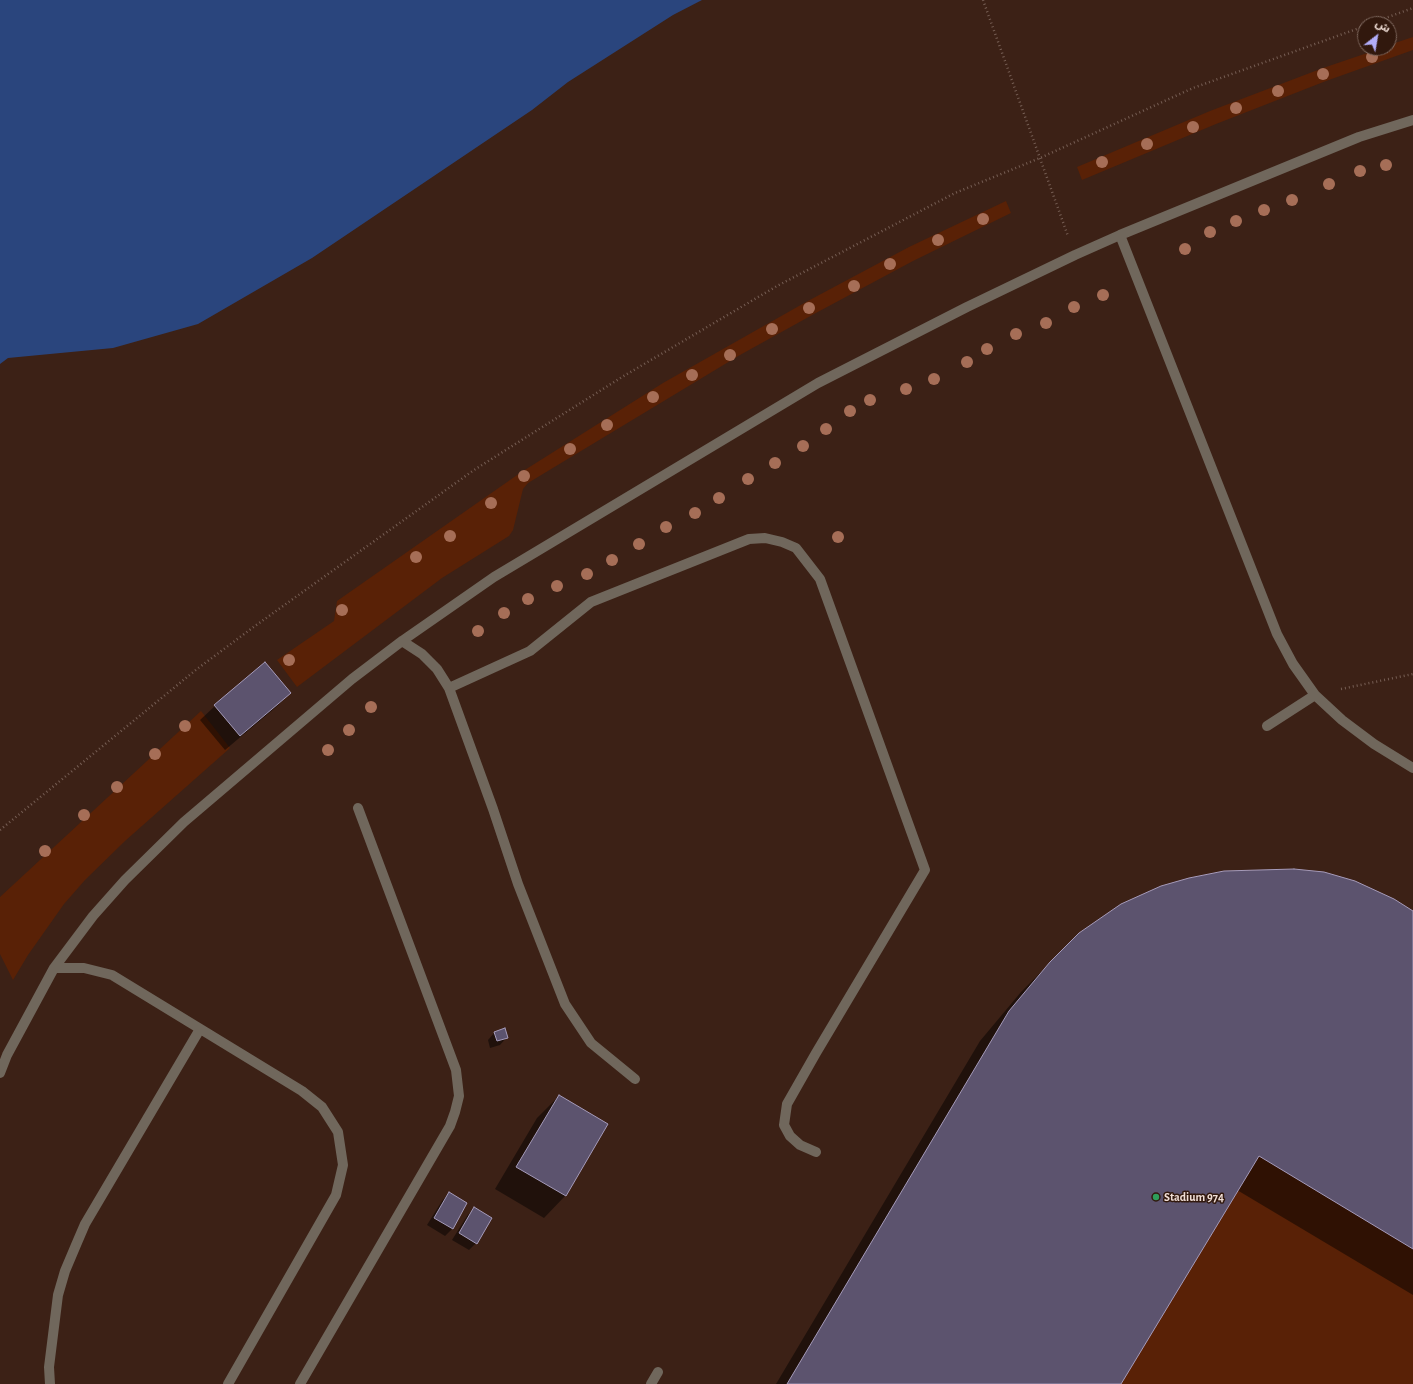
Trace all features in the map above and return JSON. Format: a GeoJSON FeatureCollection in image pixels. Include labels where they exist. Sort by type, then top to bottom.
{"type":"FeatureCollection","features":[{"type":"Feature","properties":{"kind":"street"},"geometry":{"type":"LineString","coordinates":[[0,1074],[7,1055],[54,968],[93,916],[125,880],[184,822],[352,679],[402,641],[494,577],[818,383],[967,307],[1075,255],[1120,236],[1359,137],[1413,120]]}},
{"type":"Feature","properties":{"kind":"street"},"geometry":{"type":"LineString","coordinates":[[1120,236],[1277,634],[1293,664],[1315,695],[1342,720],[1374,744],[1413,768]]}},
{"type":"Feature","properties":{"kind":"street"},"geometry":{"type":"LineString","coordinates":[[449,688],[530,651],[591,602],[749,539],[765,538],[782,542],[796,548],[820,579],[925,870],[816,1053],[788,1104],[784,1125],[787,1131],[800,1145],[816,1152]]}},
{"type":"Feature","properties":{"kind":"street"},"geometry":{"type":"LineString","coordinates":[[402,641],[422,654],[432,664],[449,688],[518,884],[565,1004],[591,1043],[635,1079]]}},
{"type":"Feature","properties":{"kind":"street"},"geometry":{"type":"LineString","coordinates":[[1267,726],[1315,695]]}},
{"type":"Feature","properties":{"kind":"street"},"geometry":{"type":"LineString","coordinates":[[300,1384],[450,1126],[455,1112],[458,1096],[456,1070],[358,808]]}},
{"type":"Feature","properties":{"kind":"street"},"geometry":{"type":"LineString","coordinates":[[54,968],[84,968],[112,975],[200,1030],[302,1090],[322,1107],[338,1132],[343,1165],[336,1195],[228,1384]]}},
{"type":"Feature","properties":{"kind":"street"},"geometry":{"type":"LineString","coordinates":[[50,1384],[49,1367],[58,1295],[76,1245],[85,1224],[200,1030]]}},
{"type":"Feature","properties":{"kind":"street"},"geometry":{"type":"LineString","coordinates":[[651,1384],[658,1372]]}},
{"type":"Feature","properties":{"kind":"path"},"geometry":{"type":"LineString","coordinates":[[983,0],[1075,255]]}},
{"type":"Feature","properties":{"kind":"path"},"geometry":{"type":"LineString","coordinates":[[1392,16],[1413,8]]}},
{"type":"Feature","properties":{"kind":"path"},"geometry":{"type":"LineString","coordinates":[[0,830],[197,669],[474,470],[622,377],[777,286],[955,194],[1040,158],[1193,88],[1357,29]]}},
{"type":"Feature","properties":{"kind":"path"},"geometry":{"type":"LineString","coordinates":[[1315,695],[1413,674]]}},
{"type":"Feature","properties":{"kind":"shaded area"},"geometry":{"type":"Polygon","coordinates":[[[1413,37],[1413,50],[1397,56],[1397,42],[1413,37]]]}},
{"type":"Feature","properties":{"kind":"shaded area"},"geometry":{"type":"Polygon","coordinates":[[[1358,56],[1396,56],[1326,81],[1216,124],[1082,180],[1077,167],[1210,111],[1358,56]]]}},
{"type":"Feature","properties":{"kind":"shaded area"},"geometry":{"type":"Polygon","coordinates":[[[1006,201],[1011,213],[913,261],[740,355],[528,483],[523,489],[513,530],[509,536],[442,578],[297,687],[277,660],[334,621],[337,601],[520,473],[663,383],[806,302],[909,247],[1006,201]]]}},
{"type":"Feature","properties":{"kind":"shaded area"},"geometry":{"type":"Polygon","coordinates":[[[201,711],[230,748],[125,841],[85,880],[64,904],[28,955],[13,980],[0,954],[0,897],[201,711]]]}},
{"type":"Feature","properties":{"kind":"shaded area","name":"Stadium 974"},"geometry":{"type":"Polygon","coordinates":[[[1294,869],[1324,872],[1355,881],[1394,899],[1413,911],[1413,1384],[787,1384],[1009,1011],[1050,962],[1079,933],[1121,904],[1161,886],[1189,878],[1224,871],[1294,869]]]}},
{"type":"Feature","properties":{"kind":"water"},"geometry":{"type":"Polygon","coordinates":[[[0,0],[702,0],[673,15],[568,82],[532,110],[312,258],[198,324],[113,348],[8,358],[0,364],[0,0]]]}},
{"type":"Feature","properties":{"kind":"building"},"geometry":{"type":"Polygon","coordinates":[[[265,662],[291,693],[240,736],[214,705],[265,662]]]}},
{"type":"Feature","properties":{"kind":"building","name":"Stadium 974"},"geometry":{"type":"Polygon","coordinates":[[[1294,869],[1324,872],[1355,881],[1394,899],[1413,911],[1413,1249],[1259,1156],[1121,1384],[787,1384],[1009,1011],[1050,962],[1079,933],[1121,904],[1161,886],[1189,878],[1224,871],[1294,869]]]}},
{"type":"Feature","properties":{"kind":"building"},"geometry":{"type":"Polygon","coordinates":[[[505,1028],[508,1038],[497,1041],[494,1032],[505,1028]]]}},
{"type":"Feature","properties":{"kind":"building"},"geometry":{"type":"Polygon","coordinates":[[[559,1095],[608,1124],[566,1196],[516,1167],[559,1095]]]}},
{"type":"Feature","properties":{"kind":"building"},"geometry":{"type":"Polygon","coordinates":[[[449,1192],[467,1203],[453,1229],[434,1218],[449,1192]]]}},
{"type":"Feature","properties":{"kind":"building"},"geometry":{"type":"Polygon","coordinates":[[[474,1207],[492,1218],[477,1244],[459,1233],[474,1207]]]}},
{"type":"Feature","properties":{"kind":"place","name":"Stadium 974"},"geometry":{"type":"Point","coordinates":[1156,1197]}}]}
